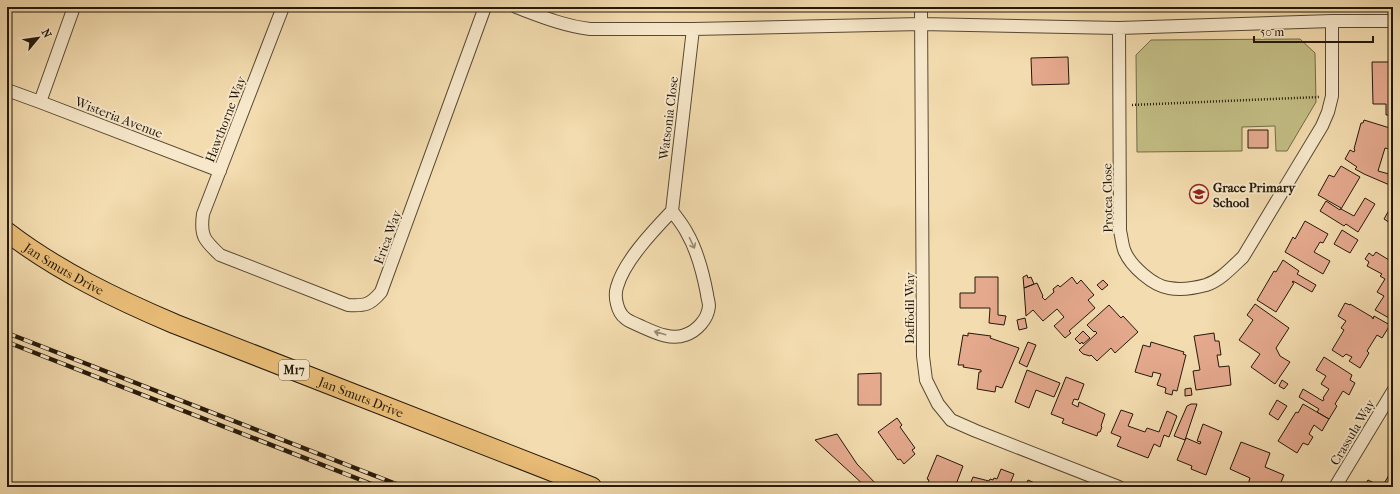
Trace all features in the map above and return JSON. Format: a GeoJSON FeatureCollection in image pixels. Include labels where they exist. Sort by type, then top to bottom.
{"type":"FeatureCollection","features":[{"type":"Feature","properties":{"kind":"main road","name":"Jan Smuts Drive"},"geometry":{"type":"LineString","coordinates":[[7,232],[48,260],[89,285],[134,307],[592,487]]}},
{"type":"Feature","properties":{"kind":"street"},"geometry":{"type":"LineString","coordinates":[[40,102],[74,7]]}},
{"type":"Feature","properties":{"kind":"street","name":"Hawthorne Way"},"geometry":{"type":"LineString","coordinates":[[206,242],[201,228],[203,214],[283,7]]}},
{"type":"Feature","properties":{"kind":"street","name":"Erica Way"},"geometry":{"type":"LineString","coordinates":[[206,242],[220,255],[348,305],[362,306],[372,302],[381,292],[485,7]]}},
{"type":"Feature","properties":{"kind":"street"},"geometry":{"type":"LineString","coordinates":[[516,7],[576,27],[590,29],[693,29],[921,24],[1119,28],[1332,21],[1393,21]]}},
{"type":"Feature","properties":{"kind":"street","name":"Daffodil Way"},"geometry":{"type":"LineString","coordinates":[[921,7],[923,356],[926,380],[938,404],[951,420],[1119,487]]}},
{"type":"Feature","properties":{"kind":"street","name":"Protea Close"},"geometry":{"type":"LineString","coordinates":[[1119,28],[1120,231],[1125,252],[1134,266],[1148,279],[1168,288],[1187,288],[1207,285],[1225,274],[1243,257],[1322,126],[1328,112],[1332,96],[1332,21]]}},
{"type":"Feature","properties":{"kind":"street","name":"Watsonia Close"},"geometry":{"type":"LineString","coordinates":[[672,211],[693,29]]}},
{"type":"Feature","properties":{"kind":"street","name":"Wisteria Avenue"},"geometry":{"type":"LineString","coordinates":[[7,90],[220,171]]}},
{"type":"Feature","properties":{"kind":"street"},"geometry":{"type":"LineString","coordinates":[[672,211],[687,233],[698,254],[709,306],[705,318],[697,328],[686,335],[677,337],[659,334],[625,318],[616,301],[616,288],[623,272],[654,231],[672,211]]}},
{"type":"Feature","properties":{"kind":"street","name":"Crassula Way"},"geometry":{"type":"LineString","coordinates":[[1335,487],[1393,391]]}},
{"type":"Feature","properties":{"kind":"path"},"geometry":{"type":"LineString","coordinates":[[1120,106],[1332,96]]}},
{"type":"Feature","properties":{"kind":"shaded area"},"geometry":{"type":"Polygon","coordinates":[[[1300,39],[1315,53],[1316,102],[1287,151],[1276,151],[1275,126],[1242,127],[1242,151],[1137,152],[1136,55],[1151,40],[1300,39]]]}},
{"type":"Feature","properties":{"kind":"building"},"geometry":{"type":"Polygon","coordinates":[[[1068,57],[1069,84],[1032,85],[1031,58],[1068,57]]]}},
{"type":"Feature","properties":{"kind":"building"},"geometry":{"type":"Polygon","coordinates":[[[1372,62],[1393,62],[1393,115],[1386,115],[1386,104],[1373,104],[1372,62]]]}},
{"type":"Feature","properties":{"kind":"building"},"geometry":{"type":"Polygon","coordinates":[[[1364,120],[1393,129],[1393,150],[1385,148],[1378,171],[1389,174],[1388,176],[1393,177],[1392,186],[1355,169],[1357,167],[1345,159],[1350,150],[1354,152],[1355,150],[1361,123],[1363,123],[1364,120]]]}},
{"type":"Feature","properties":{"kind":"building"},"geometry":{"type":"Polygon","coordinates":[[[1248,130],[1268,130],[1268,148],[1248,148],[1248,130]]]}},
{"type":"Feature","properties":{"kind":"building"},"geometry":{"type":"Polygon","coordinates":[[[1341,166],[1360,177],[1341,209],[1354,216],[1365,198],[1375,204],[1358,232],[1346,224],[1344,226],[1320,211],[1326,201],[1340,210],[1341,208],[1318,195],[1329,175],[1334,177],[1341,166]]]}},
{"type":"Feature","properties":{"kind":"building"},"geometry":{"type":"Polygon","coordinates":[[[1393,203],[1393,225],[1384,219],[1393,203]]]}},
{"type":"Feature","properties":{"kind":"building"},"geometry":{"type":"Polygon","coordinates":[[[1305,221],[1328,234],[1323,243],[1320,242],[1314,252],[1330,261],[1323,274],[1285,252],[1293,237],[1295,239],[1305,221]]]}},
{"type":"Feature","properties":{"kind":"building"},"geometry":{"type":"Polygon","coordinates":[[[1342,230],[1358,240],[1350,253],[1334,244],[1342,230]]]}},
{"type":"Feature","properties":{"kind":"building"},"geometry":{"type":"Polygon","coordinates":[[[1376,252],[1389,260],[1391,257],[1393,258],[1393,311],[1389,318],[1375,310],[1384,296],[1377,292],[1385,279],[1380,276],[1382,274],[1367,266],[1369,262],[1365,259],[1369,253],[1373,256],[1376,252]]]}},
{"type":"Feature","properties":{"kind":"building"},"geometry":{"type":"Polygon","coordinates":[[[1283,260],[1299,271],[1297,274],[1316,285],[1312,292],[1293,281],[1292,282],[1294,283],[1276,312],[1257,300],[1274,271],[1276,272],[1283,260]]]}},
{"type":"Feature","properties":{"kind":"building"},"geometry":{"type":"Polygon","coordinates":[[[1027,275],[1028,278],[1031,277],[1034,284],[1024,288],[1023,277],[1027,275]]]}},
{"type":"Feature","properties":{"kind":"building"},"geometry":{"type":"Polygon","coordinates":[[[975,277],[998,277],[998,315],[1006,316],[1004,325],[989,323],[990,308],[960,308],[960,293],[975,293],[975,277]]]}},
{"type":"Feature","properties":{"kind":"building"},"geometry":{"type":"Polygon","coordinates":[[[1072,277],[1077,284],[1081,280],[1094,295],[1088,300],[1095,308],[1069,331],[1071,333],[1065,338],[1054,326],[1064,317],[1057,309],[1043,321],[1033,310],[1026,316],[1024,288],[1037,283],[1043,296],[1042,297],[1045,300],[1054,292],[1053,289],[1058,285],[1060,287],[1072,277]]]}},
{"type":"Feature","properties":{"kind":"building"},"geometry":{"type":"Polygon","coordinates":[[[1103,280],[1108,285],[1102,290],[1097,285],[1103,280]]]}},
{"type":"Feature","properties":{"kind":"building"},"geometry":{"type":"Polygon","coordinates":[[[1345,303],[1350,304],[1373,319],[1374,316],[1390,325],[1382,338],[1377,335],[1367,351],[1369,353],[1360,368],[1349,361],[1352,357],[1346,354],[1343,357],[1332,350],[1344,330],[1341,328],[1346,321],[1338,316],[1345,303]]]}},
{"type":"Feature","properties":{"kind":"building"},"geometry":{"type":"Polygon","coordinates":[[[1255,304],[1289,328],[1276,348],[1280,356],[1290,362],[1275,384],[1251,367],[1260,354],[1239,340],[1253,320],[1247,315],[1255,304]]]}},
{"type":"Feature","properties":{"kind":"building"},"geometry":{"type":"Polygon","coordinates":[[[1109,305],[1121,318],[1123,316],[1138,332],[1115,353],[1111,348],[1097,361],[1091,355],[1083,354],[1079,350],[1097,333],[1087,325],[1109,305]]]}},
{"type":"Feature","properties":{"kind":"building"},"geometry":{"type":"Polygon","coordinates":[[[1025,318],[1027,328],[1019,330],[1017,320],[1025,318]]]}},
{"type":"Feature","properties":{"kind":"building"},"geometry":{"type":"Polygon","coordinates":[[[1083,331],[1090,338],[1083,344],[1082,342],[1080,344],[1075,339],[1083,331]]]}},
{"type":"Feature","properties":{"kind":"building"},"geometry":{"type":"Polygon","coordinates":[[[968,333],[991,336],[990,338],[1019,348],[1002,388],[996,386],[995,392],[977,389],[979,372],[981,372],[981,370],[963,367],[964,365],[958,365],[963,335],[968,336],[968,333]]]}},
{"type":"Feature","properties":{"kind":"building"},"geometry":{"type":"Polygon","coordinates":[[[1214,333],[1215,341],[1219,341],[1221,355],[1217,355],[1219,367],[1229,366],[1231,385],[1196,390],[1193,371],[1200,370],[1194,336],[1214,333]]]}},
{"type":"Feature","properties":{"kind":"building"},"geometry":{"type":"Polygon","coordinates":[[[1028,342],[1036,345],[1027,367],[1019,363],[1028,342]]]}},
{"type":"Feature","properties":{"kind":"building"},"geometry":{"type":"Polygon","coordinates":[[[1151,342],[1184,352],[1183,354],[1186,355],[1177,391],[1173,390],[1172,395],[1165,393],[1166,388],[1157,385],[1161,374],[1153,372],[1152,377],[1135,372],[1143,345],[1150,347],[1151,342]]]}},
{"type":"Feature","properties":{"kind":"building"},"geometry":{"type":"Polygon","coordinates":[[[1324,357],[1352,375],[1350,380],[1355,383],[1349,395],[1343,391],[1335,404],[1337,406],[1329,419],[1317,412],[1319,409],[1299,397],[1303,389],[1323,401],[1323,398],[1329,389],[1321,384],[1326,376],[1316,370],[1324,357]]]}},
{"type":"Feature","properties":{"kind":"building"},"geometry":{"type":"Polygon","coordinates":[[[1027,370],[1060,383],[1054,397],[1036,390],[1029,408],[1015,402],[1027,370]]]}},
{"type":"Feature","properties":{"kind":"building"},"geometry":{"type":"Polygon","coordinates":[[[881,373],[881,405],[858,405],[858,374],[881,373]]]}},
{"type":"Feature","properties":{"kind":"building"},"geometry":{"type":"Polygon","coordinates":[[[1066,377],[1084,384],[1078,400],[1074,399],[1072,404],[1078,407],[1079,402],[1105,414],[1102,427],[1097,436],[1062,423],[1064,419],[1051,414],[1066,377]]]}},
{"type":"Feature","properties":{"kind":"building"},"geometry":{"type":"Polygon","coordinates":[[[1282,380],[1288,384],[1284,389],[1279,386],[1282,380]]]}},
{"type":"Feature","properties":{"kind":"building"},"geometry":{"type":"Polygon","coordinates":[[[1191,388],[1192,395],[1185,396],[1185,389],[1191,388]]]}},
{"type":"Feature","properties":{"kind":"building"},"geometry":{"type":"Polygon","coordinates":[[[1277,400],[1287,406],[1278,420],[1269,414],[1277,400]]]}},
{"type":"Feature","properties":{"kind":"building"},"geometry":{"type":"Polygon","coordinates":[[[1197,404],[1185,440],[1174,436],[1187,406],[1197,404]]]}},
{"type":"Feature","properties":{"kind":"building"},"geometry":{"type":"Polygon","coordinates":[[[1303,404],[1329,419],[1322,431],[1314,425],[1309,434],[1313,437],[1308,445],[1303,443],[1297,453],[1278,441],[1296,412],[1298,413],[1303,404]]]}},
{"type":"Feature","properties":{"kind":"building"},"geometry":{"type":"Polygon","coordinates":[[[1121,410],[1133,414],[1128,426],[1145,432],[1147,428],[1159,432],[1167,411],[1177,416],[1169,437],[1164,435],[1160,447],[1154,444],[1148,458],[1117,446],[1121,437],[1111,433],[1121,410]]]}},
{"type":"Feature","properties":{"kind":"building"},"geometry":{"type":"Polygon","coordinates":[[[897,418],[902,425],[900,427],[915,448],[912,450],[915,454],[904,464],[900,459],[898,460],[878,432],[897,418]]]}},
{"type":"Feature","properties":{"kind":"building"},"geometry":{"type":"Polygon","coordinates":[[[1203,424],[1222,432],[1206,475],[1191,469],[1192,466],[1177,460],[1186,438],[1200,444],[1201,442],[1197,441],[1203,424]]]}},
{"type":"Feature","properties":{"kind":"building"},"geometry":{"type":"Polygon","coordinates":[[[837,434],[857,464],[878,486],[877,487],[866,487],[815,440],[837,434]]]}},
{"type":"Feature","properties":{"kind":"building"},"geometry":{"type":"Polygon","coordinates":[[[1241,442],[1270,453],[1265,467],[1284,475],[1279,487],[1247,487],[1250,478],[1230,469],[1241,442]]]}},
{"type":"Feature","properties":{"kind":"building"},"geometry":{"type":"Polygon","coordinates":[[[937,455],[963,466],[955,487],[926,487],[929,480],[927,479],[937,455]]]}},
{"type":"Feature","properties":{"kind":"building"},"geometry":{"type":"Polygon","coordinates":[[[1393,468],[1393,487],[1382,487],[1393,468]]]}},
{"type":"Feature","properties":{"kind":"building"},"geometry":{"type":"Polygon","coordinates":[[[1001,469],[1014,474],[1009,486],[1011,487],[969,487],[973,477],[989,481],[990,479],[993,480],[994,478],[997,479],[1001,469]]]}},
{"type":"Feature","properties":{"kind":"building"},"geometry":{"type":"Polygon","coordinates":[[[1028,480],[1039,485],[1039,487],[1025,487],[1028,480]]]}},
{"type":"Feature","properties":{"kind":"building"},"geometry":{"type":"Polygon","coordinates":[[[1368,480],[1380,486],[1380,487],[1364,487],[1368,480]]]}},
{"type":"Feature","properties":{"kind":"railway"},"geometry":{"type":"LineString","coordinates":[[7,333],[404,487]]}},
{"type":"Feature","properties":{"kind":"railway"},"geometry":{"type":"LineString","coordinates":[[7,342],[379,487]]}},
{"type":"Feature","properties":{"kind":"place","name":"Grace Primary School"},"geometry":{"type":"Point","coordinates":[1199,194]}}]}
